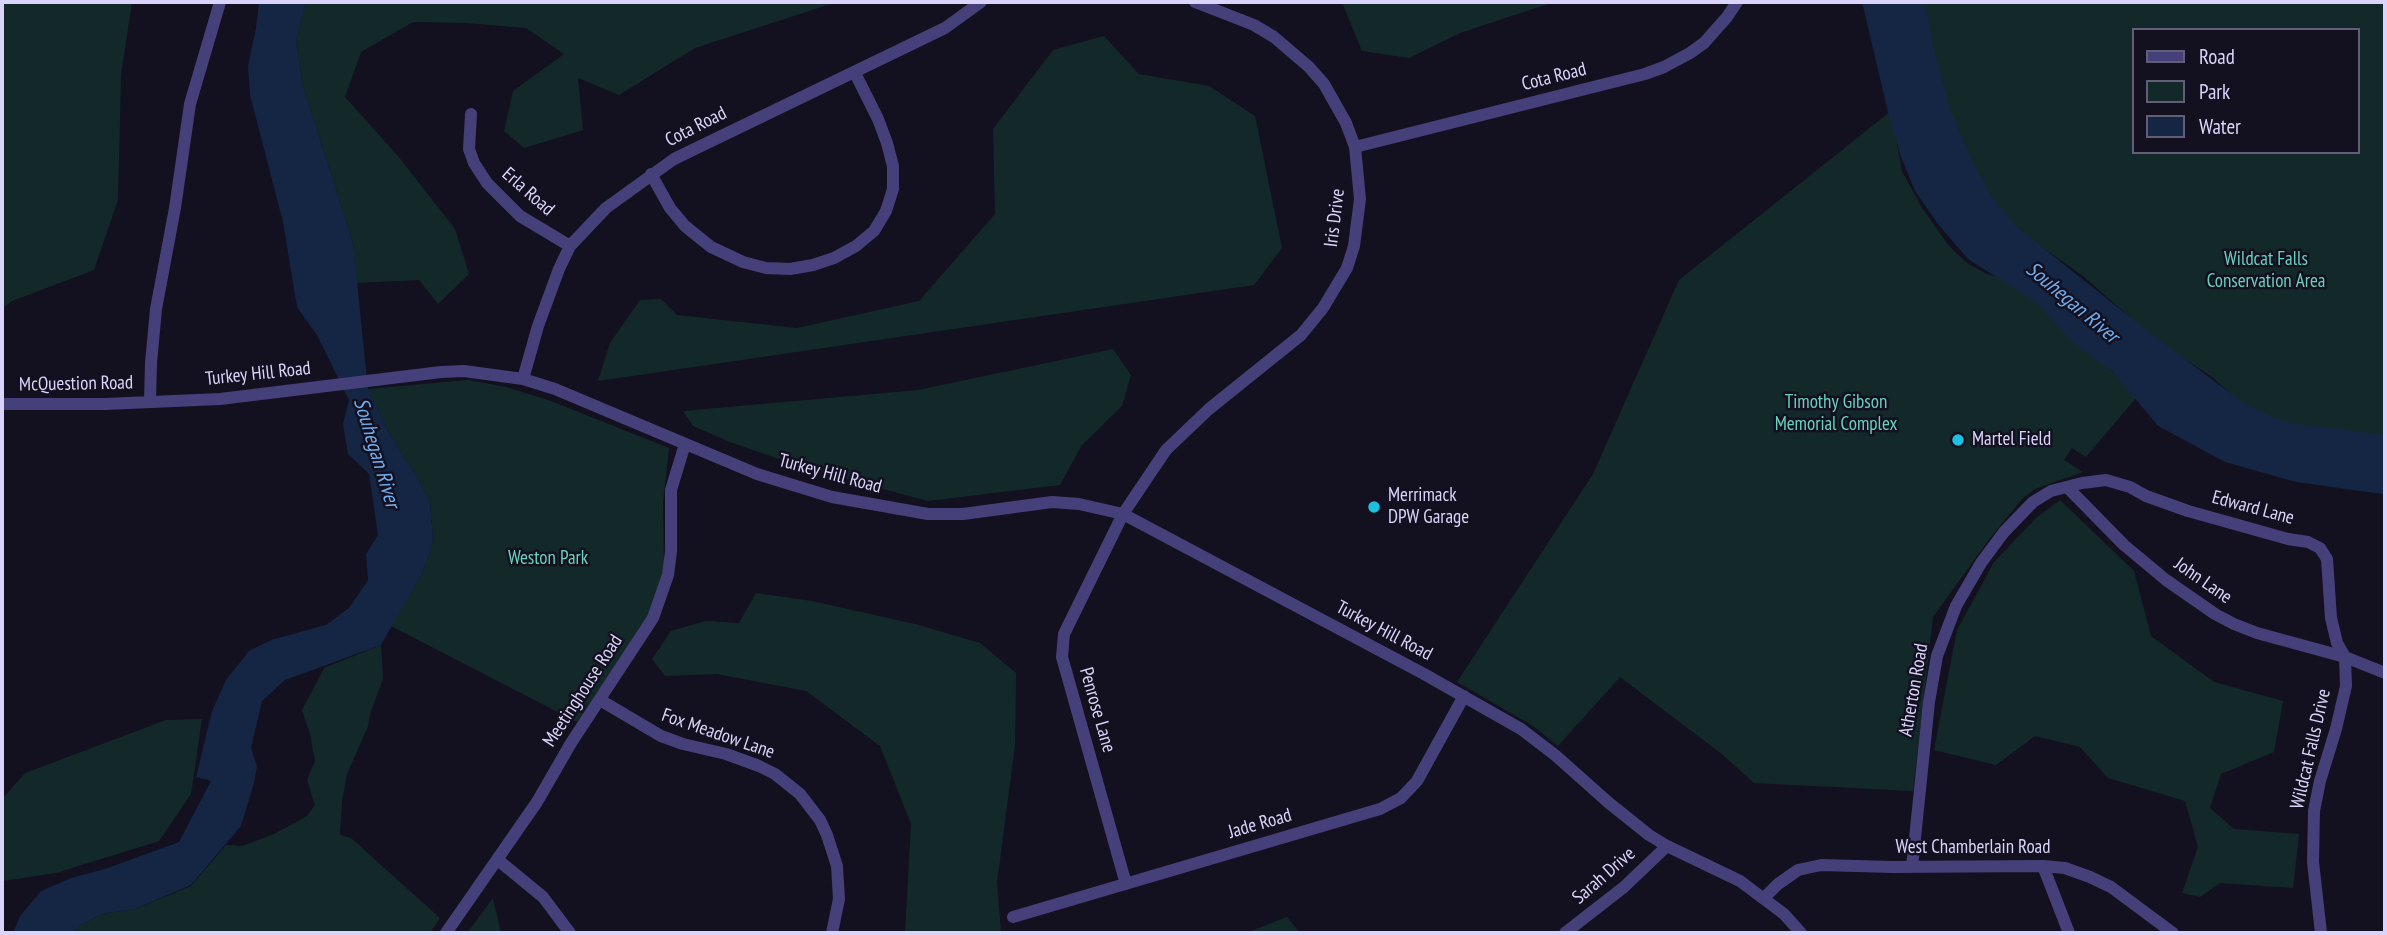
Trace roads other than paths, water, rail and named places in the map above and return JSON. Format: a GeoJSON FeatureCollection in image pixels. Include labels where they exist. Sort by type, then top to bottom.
{"type":"FeatureCollection","features":[{"type":"Feature","properties":{"kind":"street"},"geometry":{"type":"LineString","coordinates":[[150,401],[156,309],[175,208],[190,104],[220,2]]}},
{"type":"Feature","properties":{"kind":"street","name":"Cota Road"},"geometry":{"type":"LineString","coordinates":[[523,379],[550,293],[570,246],[606,208],[651,174],[702,144],[945,28],[981,2]]}},
{"type":"Feature","properties":{"kind":"street","name":"Iris Drive"},"geometry":{"type":"LineString","coordinates":[[1123,514],[1166,450],[1209,409],[1301,335],[1336,289],[1347,268],[1357,223],[1360,199],[1355,147],[1336,103],[1309,67],[1293,51],[1254,25],[1195,2]]}},
{"type":"Feature","properties":{"kind":"street","name":"Cota Road"},"geometry":{"type":"LineString","coordinates":[[1355,147],[1664,67],[1704,43],[1727,18],[1737,2]]}},
{"type":"Feature","properties":{"kind":"street"},"geometry":{"type":"LineString","coordinates":[[651,174],[670,208],[685,226],[711,247],[743,262],[766,268],[790,269],[834,258],[856,246],[874,231],[886,211],[892,189],[893,166],[887,143],[855,73]]}},
{"type":"Feature","properties":{"kind":"street","name":"Erla Road"},"geometry":{"type":"LineString","coordinates":[[471,114],[469,149],[474,163],[487,183],[520,216],[570,246]]}},
{"type":"Feature","properties":{"kind":"street","name":"Turkey Hill Road"},"geometry":{"type":"LineString","coordinates":[[150,401],[220,399],[464,372],[523,379],[555,389],[757,474],[810,491],[884,508],[928,514],[963,513],[1052,502],[1079,504],[1123,514],[1464,696],[1528,735],[1555,755],[1630,821],[1667,846],[1713,867],[1764,898],[1784,914],[1801,933]]}},
{"type":"Feature","properties":{"kind":"street","name":"McQuestion Road"},"geometry":{"type":"LineString","coordinates":[[2,404],[150,401]]}},
{"type":"Feature","properties":{"kind":"street","name":"Meetinghouse Road"},"geometry":{"type":"LineString","coordinates":[[446,933],[537,802],[571,743],[647,628],[662,596],[670,564],[671,490],[685,444]]}},
{"type":"Feature","properties":{"kind":"street","name":"Edward Lane"},"geometry":{"type":"LineString","coordinates":[[2067,487],[2092,481],[2118,482],[2146,496],[2188,511],[2308,542],[2320,548],[2327,559],[2330,576],[2331,618],[2337,643],[2345,657]]}},
{"type":"Feature","properties":{"kind":"street","name":"John Lane"},"geometry":{"type":"LineString","coordinates":[[2067,487],[2124,545],[2166,580],[2216,614],[2257,633],[2345,657],[2385,673]]}},
{"type":"Feature","properties":{"kind":"street","name":"Atherton Road"},"geometry":{"type":"LineString","coordinates":[[1913,867],[1929,702],[1944,632],[1969,582],[2004,532],[2033,502],[2051,491],[2067,487]]}},
{"type":"Feature","properties":{"kind":"street","name":"Penrose Lane"},"geometry":{"type":"LineString","coordinates":[[1123,514],[1064,634],[1062,657],[1126,884]]}},
{"type":"Feature","properties":{"kind":"street","name":"Wildcat Falls Drive"},"geometry":{"type":"LineString","coordinates":[[2321,933],[2313,862],[2314,811],[2346,686],[2345,657]]}},
{"type":"Feature","properties":{"kind":"street","name":"Jade Road"},"geometry":{"type":"LineString","coordinates":[[1013,917],[1380,809],[1401,798],[1424,771],[1464,696]]}},
{"type":"Feature","properties":{"kind":"street","name":"Fox Meadow Lane"},"geometry":{"type":"LineString","coordinates":[[600,700],[660,736],[759,766],[775,774],[800,794],[820,820],[837,866],[839,898],[832,933]]}},
{"type":"Feature","properties":{"kind":"street","name":"Sarah Drive"},"geometry":{"type":"LineString","coordinates":[[1565,933],[1624,887],[1667,846]]}},
{"type":"Feature","properties":{"kind":"street"},"geometry":{"type":"LineString","coordinates":[[498,860],[543,897],[570,933]]}},
{"type":"Feature","properties":{"kind":"street"},"geometry":{"type":"LineString","coordinates":[[2043,866],[2069,933]]}},
{"type":"Feature","properties":{"kind":"street","name":"West Chamberlain Road"},"geometry":{"type":"LineString","coordinates":[[1764,898],[1787,877],[1810,867],[2043,866],[2065,868],[2110,887],[2174,933]]}},
{"type":"Feature","properties":{"kind":"water","name":"Souhegan River"},"geometry":{"type":"Polygon","coordinates":[[[259,2],[306,2],[296,41],[303,86],[353,243],[368,389],[390,435],[430,502],[433,539],[431,549],[422,574],[381,645],[285,680],[262,701],[251,748],[257,766],[241,826],[191,885],[135,909],[102,914],[80,925],[74,933],[13,933],[20,916],[41,891],[71,878],[105,869],[179,842],[211,781],[196,777],[212,711],[226,680],[249,651],[271,640],[326,625],[349,608],[368,580],[366,554],[378,535],[369,474],[348,454],[343,424],[349,400],[318,337],[297,307],[283,222],[250,95],[248,66],[259,2]]]}},
{"type":"Feature","properties":{"kind":"water","name":"Souhegan River"},"geometry":{"type":"Polygon","coordinates":[[[1862,2],[1925,2],[1948,104],[1970,156],[1992,198],[2017,227],[2242,402],[2284,422],[2385,435],[2385,498],[2382,494],[2296,482],[2225,462],[2158,426],[2112,371],[2075,345],[2037,303],[1968,259],[1938,224],[1915,191],[1901,157],[1888,112],[1862,2]]]}},
{"type":"Feature","properties":{"kind":"place","name":"Martel Field"},"geometry":{"type":"Point","coordinates":[1958,440]}},
{"type":"Feature","properties":{"kind":"place","name":"Merrimack DPW Garage"},"geometry":{"type":"Point","coordinates":[1374,507]}},
{"type":"Feature","properties":{"kind":"park label","name":"Wildcat Falls Conservation Area"},"geometry":{"type":"Point","coordinates":[2266,271]}},
{"type":"Feature","properties":{"kind":"park label","name":"Timothy Gibson Memorial Complex"},"geometry":{"type":"Point","coordinates":[1836,414]}},
{"type":"Feature","properties":{"kind":"park label","name":"Weston Park"},"geometry":{"type":"Point","coordinates":[548,559]}}]}
